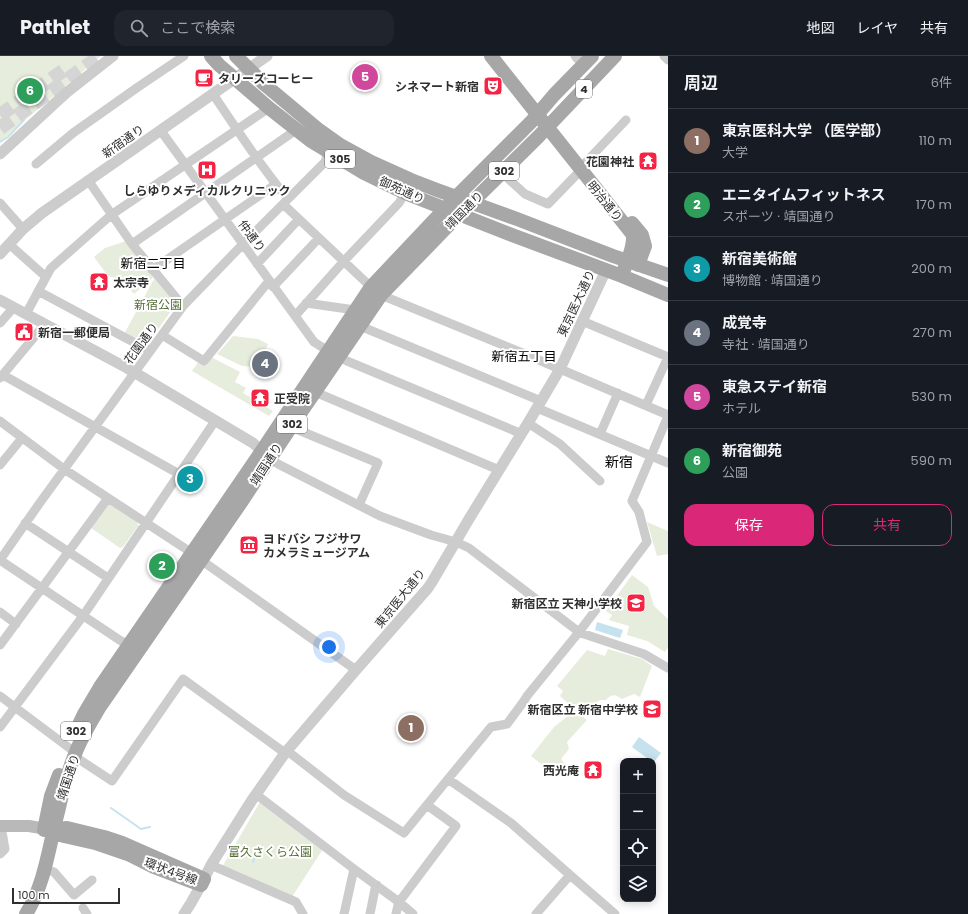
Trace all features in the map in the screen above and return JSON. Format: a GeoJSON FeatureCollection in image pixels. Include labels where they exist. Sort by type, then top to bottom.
{"type":"FeatureCollection","features":[{"type":"Feature","properties":{"kind":"main road","name":"御苑通り"},"geometry":{"type":"LineString","coordinates":[[211,56],[219,65],[269,108],[313,142],[346,148],[411,180],[632,263]]}},
{"type":"Feature","properties":{"kind":"main road","name":"御苑通り"},"geometry":{"type":"LineString","coordinates":[[236,56],[328,145],[364,173],[405,193],[622,276]]}},
{"type":"Feature","properties":{"kind":"main road","name":"靖国通り"},"geometry":{"type":"LineString","coordinates":[[266,454],[291,427],[315,392],[355,310],[460,214],[616,56]]}},
{"type":"Feature","properties":{"kind":"main road","name":"明治通り"},"geometry":{"type":"LineString","coordinates":[[495,57],[583,167],[633,235],[632,263],[622,276]]}},
{"type":"Feature","properties":{"kind":"main road","name":"靖国通り"},"geometry":{"type":"LineString","coordinates":[[16,914],[27,894],[64,788],[72,752],[100,708],[136,646],[334,354],[360,326],[376,291],[456,197],[539,112],[583,59]]}},
{"type":"Feature","properties":{"kind":"main road"},"geometry":{"type":"LineString","coordinates":[[563,254],[569,239]]}},
{"type":"Feature","properties":{"kind":"main road","name":"305"},"geometry":{"type":"LineString","coordinates":[[632,263],[668,275]]}},
{"type":"Feature","properties":{"kind":"main road","name":"305"},"geometry":{"type":"LineString","coordinates":[[622,276],[668,295]]}},
{"type":"Feature","properties":{"kind":"main road"},"geometry":{"type":"LineString","coordinates":[[0,826],[21,825],[49,829]]}},
{"type":"Feature","properties":{"kind":"main road","name":"環状4号線"},"geometry":{"type":"LineString","coordinates":[[49,829],[67,828],[122,843],[202,882]]}},
{"type":"Feature","properties":{"kind":"main road","name":"靖国通り"},"geometry":{"type":"LineString","coordinates":[[26,914],[35,898],[44,869],[49,829]]}},
{"type":"Feature","properties":{"kind":"street"},"geometry":{"type":"LineString","coordinates":[[0,154],[66,93],[113,56]]}},
{"type":"Feature","properties":{"kind":"street"},"geometry":{"type":"LineString","coordinates":[[36,164],[73,133],[184,56]]}},
{"type":"Feature","properties":{"kind":"street","name":"新宿通り"},"geometry":{"type":"LineString","coordinates":[[0,254],[23,229],[42,213],[267,56]]}},
{"type":"Feature","properties":{"kind":"street"},"geometry":{"type":"LineString","coordinates":[[664,56],[668,60]]}},
{"type":"Feature","properties":{"kind":"street"},"geometry":{"type":"LineString","coordinates":[[0,696],[112,781],[184,679],[285,753],[290,753],[344,795],[404,833],[491,727],[507,724],[527,696],[579,632],[647,542],[639,512],[632,502],[668,416],[618,393],[376,291],[299,219],[285,201],[276,184],[213,94]]}},
{"type":"Feature","properties":{"kind":"street"},"geometry":{"type":"LineString","coordinates":[[26,314],[51,268],[111,215],[269,108]]}},
{"type":"Feature","properties":{"kind":"street"},"geometry":{"type":"LineString","coordinates":[[502,173],[525,194],[548,204],[626,120]]}},
{"type":"Feature","properties":{"kind":"street"},"geometry":{"type":"LineString","coordinates":[[132,244],[296,130]]}},
{"type":"Feature","properties":{"kind":"street","name":"仲通り"},"geometry":{"type":"LineString","coordinates":[[161,131],[314,342],[334,354],[361,367],[522,434]]}},
{"type":"Feature","properties":{"kind":"street","name":"花園通り"},"geometry":{"type":"LineString","coordinates":[[0,560],[25,523],[183,306],[325,162],[328,145]]}},
{"type":"Feature","properties":{"kind":"street"},"geometry":{"type":"LineString","coordinates":[[88,180],[132,244],[183,306]]}},
{"type":"Feature","properties":{"kind":"street"},"geometry":{"type":"LineString","coordinates":[[152,270],[276,184]]}},
{"type":"Feature","properties":{"kind":"street"},"geometry":{"type":"LineString","coordinates":[[295,316],[399,203],[405,193]]}},
{"type":"Feature","properties":{"kind":"street"},"geometry":{"type":"LineString","coordinates":[[0,203],[23,229]]}},
{"type":"Feature","properties":{"kind":"street"},"geometry":{"type":"LineString","coordinates":[[257,264],[299,219]]}},
{"type":"Feature","properties":{"kind":"street"},"geometry":{"type":"LineString","coordinates":[[162,336],[204,361],[271,284],[319,238]]}},
{"type":"Feature","properties":{"kind":"street"},"geometry":{"type":"LineString","coordinates":[[9,244],[46,277]]}},
{"type":"Feature","properties":{"kind":"street","name":"東京医大通り"},"geometry":{"type":"LineString","coordinates":[[184,914],[212,865],[285,753],[428,588],[560,369],[606,270]]}},
{"type":"Feature","properties":{"kind":"street"},"geometry":{"type":"LineString","coordinates":[[38,291],[150,351]]}},
{"type":"Feature","properties":{"kind":"street"},"geometry":{"type":"LineString","coordinates":[[0,300],[134,372],[253,443],[278,464],[380,516],[431,535],[456,542],[468,548],[579,632],[644,654],[668,668]]}},
{"type":"Feature","properties":{"kind":"street"},"geometry":{"type":"LineString","coordinates":[[306,303],[355,310]]}},
{"type":"Feature","properties":{"kind":"street"},"geometry":{"type":"LineString","coordinates":[[0,323],[14,307]]}},
{"type":"Feature","properties":{"kind":"street"},"geometry":{"type":"LineString","coordinates":[[582,321],[667,360],[646,405]]}},
{"type":"Feature","properties":{"kind":"street"},"geometry":{"type":"LineString","coordinates":[[45,324],[1,377],[179,474]]}},
{"type":"Feature","properties":{"kind":"street"},"geometry":{"type":"LineString","coordinates":[[360,326],[668,463]]}},
{"type":"Feature","properties":{"kind":"street"},"geometry":{"type":"LineString","coordinates":[[315,392],[499,470]]}},
{"type":"Feature","properties":{"kind":"street"},"geometry":{"type":"LineString","coordinates":[[600,434],[618,393]]}},
{"type":"Feature","properties":{"kind":"street"},"geometry":{"type":"LineString","coordinates":[[0,727],[83,616],[215,420]]}},
{"type":"Feature","properties":{"kind":"street"},"geometry":{"type":"LineString","coordinates":[[0,421],[64,469],[196,556],[356,670]]}},
{"type":"Feature","properties":{"kind":"street"},"geometry":{"type":"LineString","coordinates":[[528,423],[560,444],[600,481]]}},
{"type":"Feature","properties":{"kind":"street"},"geometry":{"type":"LineString","coordinates":[[291,427],[378,463],[359,505]]}},
{"type":"Feature","properties":{"kind":"street"},"geometry":{"type":"LineString","coordinates":[[0,465],[22,438]]}},
{"type":"Feature","properties":{"kind":"street"},"geometry":{"type":"LineString","coordinates":[[0,645],[108,498]]}},
{"type":"Feature","properties":{"kind":"street"},"geometry":{"type":"LineString","coordinates":[[25,523],[108,578]]}},
{"type":"Feature","properties":{"kind":"street"},"geometry":{"type":"LineString","coordinates":[[0,560],[120,641],[136,646]]}},
{"type":"Feature","properties":{"kind":"street"},"geometry":{"type":"LineString","coordinates":[[0,612],[16,624]]}},
{"type":"Feature","properties":{"kind":"street"},"geometry":{"type":"LineString","coordinates":[[448,779],[512,823],[615,914]]}},
{"type":"Feature","properties":{"kind":"street"},"geometry":{"type":"LineString","coordinates":[[257,795],[377,885],[413,914]]}},
{"type":"Feature","properties":{"kind":"street"},"geometry":{"type":"LineString","coordinates":[[396,914],[399,902],[456,826],[427,805]]}},
{"type":"Feature","properties":{"kind":"street"},"geometry":{"type":"LineString","coordinates":[[0,826],[5,849],[0,854]]}},
{"type":"Feature","properties":{"kind":"street"},"geometry":{"type":"LineString","coordinates":[[212,865],[296,902],[303,914]]}},
{"type":"Feature","properties":{"kind":"street"},"geometry":{"type":"LineString","coordinates":[[44,869],[54,872],[74,895],[92,880]]}},
{"type":"Feature","properties":{"kind":"street"},"geometry":{"type":"LineString","coordinates":[[344,914],[354,869]]}},
{"type":"Feature","properties":{"kind":"street"},"geometry":{"type":"LineString","coordinates":[[536,914],[570,875]]}},
{"type":"Feature","properties":{"kind":"street"},"geometry":{"type":"LineString","coordinates":[[370,914],[377,885]]}},
{"type":"Feature","properties":{"kind":"green space"},"geometry":{"type":"Polygon","coordinates":[[[0,56],[101,56],[0,143],[0,56]]]}},
{"type":"Feature","properties":{"kind":"green space"},"geometry":{"type":"Polygon","coordinates":[[[126,241],[155,276],[134,294],[123,280],[108,276],[94,257],[105,248],[126,241]]]}},
{"type":"Feature","properties":{"kind":"green space","name":"新宿公園"},"geometry":{"type":"Polygon","coordinates":[[[155,277],[177,303],[148,343],[144,345],[124,334],[155,277]]]}},
{"type":"Feature","properties":{"kind":"green space"},"geometry":{"type":"Polygon","coordinates":[[[233,336],[258,339],[268,344],[257,367],[242,366],[217,354],[233,336]]]}},
{"type":"Feature","properties":{"kind":"green space"},"geometry":{"type":"Polygon","coordinates":[[[211,357],[240,372],[235,382],[246,388],[243,393],[273,411],[269,416],[192,371],[199,361],[211,357]]]}},
{"type":"Feature","properties":{"kind":"green space"},"geometry":{"type":"Polygon","coordinates":[[[106,503],[111,503],[137,521],[138,526],[123,547],[120,548],[91,528],[106,503]]]}},
{"type":"Feature","properties":{"kind":"green space"},"geometry":{"type":"Polygon","coordinates":[[[647,522],[668,531],[668,554],[657,556],[647,522]]]}},
{"type":"Feature","properties":{"kind":"green space"},"geometry":{"type":"Polygon","coordinates":[[[632,575],[648,587],[654,606],[668,619],[668,647],[665,652],[647,641],[627,635],[629,626],[609,620],[612,615],[606,611],[632,575]]]}},
{"type":"Feature","properties":{"kind":"green space"},"geometry":{"type":"Polygon","coordinates":[[[608,649],[642,659],[652,666],[640,697],[634,694],[622,699],[616,696],[610,696],[606,700],[600,700],[591,707],[571,706],[560,696],[563,691],[557,686],[587,650],[605,656],[608,649]]]}},
{"type":"Feature","properties":{"kind":"green space"},"geometry":{"type":"Polygon","coordinates":[[[575,710],[587,720],[567,742],[569,749],[561,759],[565,764],[556,776],[531,756],[554,727],[575,710]]]}},
{"type":"Feature","properties":{"kind":"green space","name":"富久さくら公園"},"geometry":{"type":"Polygon","coordinates":[[[260,802],[323,849],[292,897],[222,867],[260,802]]]}},
{"type":"Feature","properties":{"kind":"water"},"geometry":{"type":"Polygon","coordinates":[[[597,622],[623,630],[620,638],[595,630],[597,622]]]}},
{"type":"Feature","properties":{"kind":"water"},"geometry":{"type":"Polygon","coordinates":[[[639,737],[661,753],[656,759],[656,758],[647,758],[632,747],[639,737]]]}},
{"type":"Feature","properties":{"kind":"waterway"},"geometry":{"type":"LineString","coordinates":[[0,142],[8,137],[24,120]]}},
{"type":"Feature","properties":{"kind":"waterway"},"geometry":{"type":"LineString","coordinates":[[111,808],[141,829],[150,827]]}},
{"type":"Feature","properties":{"kind":"waterway"},"geometry":{"type":"LineString","coordinates":[[253,862],[256,855]]}},
{"type":"Feature","properties":{"kind":"tunnel"},"geometry":{"type":"LineString","coordinates":[[0,128],[100,56]]}},
{"type":"Feature","properties":{"kind":"tunnel"},"geometry":{"type":"LineString","coordinates":[[0,115],[64,70]]}},
{"type":"Feature","properties":{"kind":"place","name":"東急ステイ新宿"},"geometry":{"type":"Point","coordinates":[365,77]}},
{"type":"Feature","properties":{"kind":"place","name":"タリーズコーヒー"},"geometry":{"type":"Point","coordinates":[204,78]}},
{"type":"Feature","properties":{"kind":"place","name":"シネマート新宿"},"geometry":{"type":"Point","coordinates":[493,86]}},
{"type":"Feature","properties":{"kind":"place","name":"新宿御苑"},"geometry":{"type":"Point","coordinates":[30,91]}},
{"type":"Feature","properties":{"kind":"place","name":"花園神社"},"geometry":{"type":"Point","coordinates":[648,161]}},
{"type":"Feature","properties":{"kind":"place","name":"しらゆりメディカルクリニック"},"geometry":{"type":"Point","coordinates":[207,170]}},
{"type":"Feature","properties":{"kind":"place","name":"太宗寺"},"geometry":{"type":"Point","coordinates":[99,282]}},
{"type":"Feature","properties":{"kind":"place","name":"新宿一郵便局"},"geometry":{"type":"Point","coordinates":[24,332]}},
{"type":"Feature","properties":{"kind":"place","name":"成覚寺"},"geometry":{"type":"Point","coordinates":[265,364]}},
{"type":"Feature","properties":{"kind":"place","name":"正受院"},"geometry":{"type":"Point","coordinates":[260,398]}},
{"type":"Feature","properties":{"kind":"place","name":"新宿美術館"},"geometry":{"type":"Point","coordinates":[190,479]}},
{"type":"Feature","properties":{"kind":"place","name":"ヨドバシ フジサワ カメラミュージアム"},"geometry":{"type":"Point","coordinates":[249,545]}},
{"type":"Feature","properties":{"kind":"place","name":"エニタイムフィットネス"},"geometry":{"type":"Point","coordinates":[162,566]}},
{"type":"Feature","properties":{"kind":"place","name":"新宿区立 天神小学校"},"geometry":{"type":"Point","coordinates":[636,603]}},
{"type":"Feature","properties":{"kind":"place","name":"新宿区立 新宿中学校"},"geometry":{"type":"Point","coordinates":[652,709]}},
{"type":"Feature","properties":{"kind":"place","name":"東京医科大学 （医学部）"},"geometry":{"type":"Point","coordinates":[411,728]}},
{"type":"Feature","properties":{"kind":"place","name":"西光庵"},"geometry":{"type":"Point","coordinates":[593,770]}},
{"type":"Feature","properties":{"kind":"district","name":"新宿二丁目"},"geometry":{"type":"Point","coordinates":[153,263]}},
{"type":"Feature","properties":{"kind":"district","name":"新宿五丁目"},"geometry":{"type":"Point","coordinates":[524,356]}},
{"type":"Feature","properties":{"kind":"district","name":"新宿"},"geometry":{"type":"Point","coordinates":[619,462]}}]}
